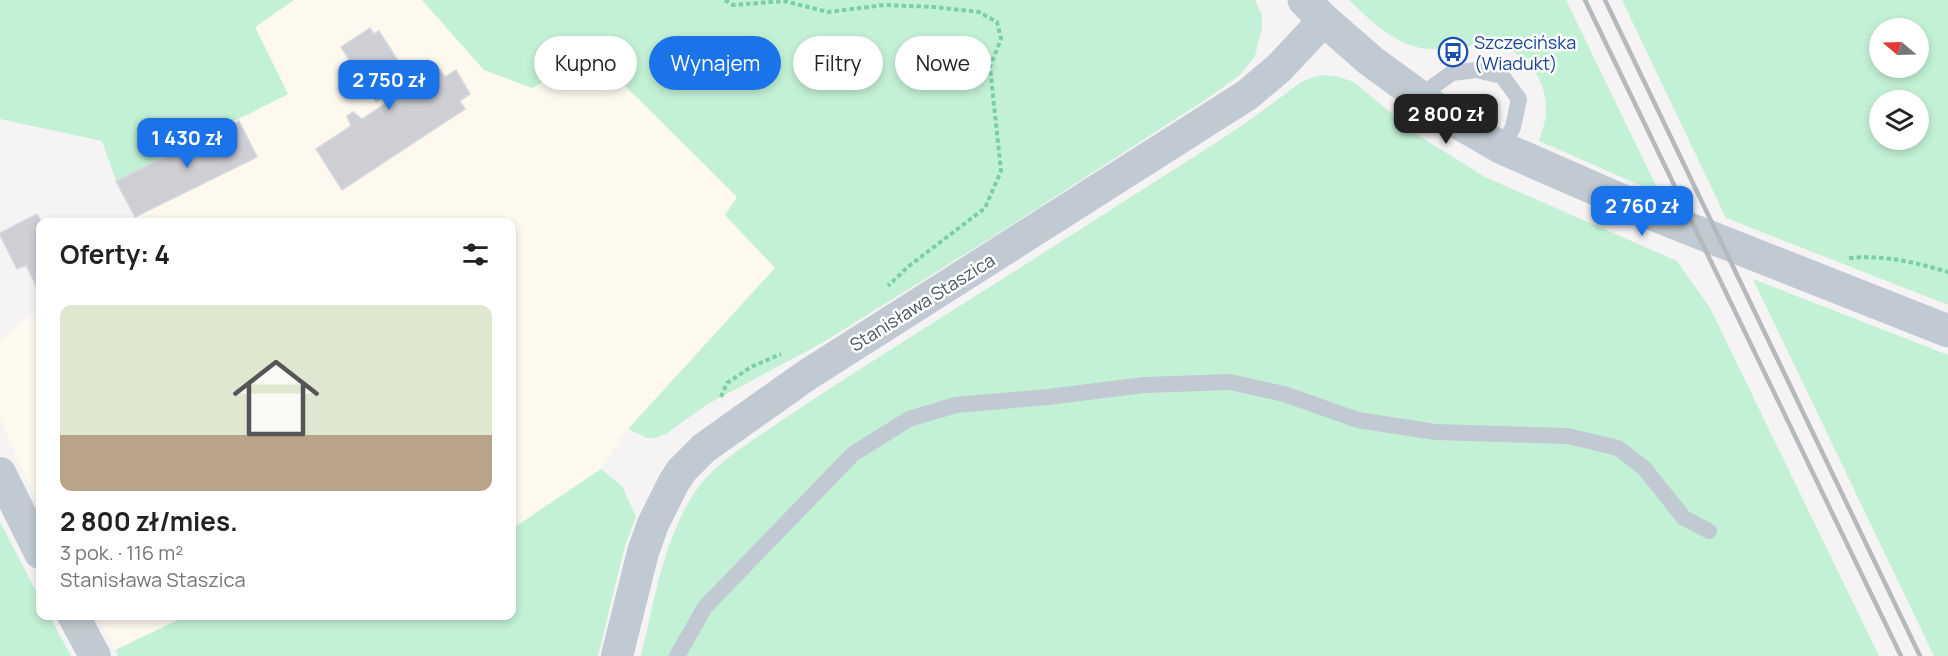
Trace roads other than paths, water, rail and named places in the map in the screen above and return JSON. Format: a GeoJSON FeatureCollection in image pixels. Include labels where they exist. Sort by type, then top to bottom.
{"type":"FeatureCollection","features":[{"type":"Feature","properties":{"kind":"street"},"geometry":{"type":"LineString","coordinates":[[1314,10],[1358,51],[1445,115],[1502,148],[1662,218],[1948,331]]}},
{"type":"Feature","properties":{"kind":"street","name":"Stanisława Staszica"},"geometry":{"type":"LineString","coordinates":[[617,656],[643,552],[653,524],[682,470],[704,448],[807,375],[1247,95],[1279,68],[1314,10]]}},
{"type":"Feature","properties":{"kind":"street"},"geometry":{"type":"LineString","coordinates":[[0,473],[36,545]]}},
{"type":"Feature","properties":{"kind":"street"},"geometry":{"type":"LineString","coordinates":[[76,620],[94,656]]}},
{"type":"Feature","properties":{"kind":"lane"},"geometry":{"type":"LineString","coordinates":[[1420,96],[1452,73],[1476,70],[1502,76],[1519,99],[1513,128],[1502,148]]}},
{"type":"Feature","properties":{"kind":"lane"},"geometry":{"type":"LineString","coordinates":[[677,656],[705,607],[852,454],[909,419],[956,405],[1144,385],[1230,382],[1284,394],[1358,420],[1435,432],[1568,436],[1618,448],[1644,468],[1684,519],[1709,531]]}},
{"type":"Feature","properties":{"kind":"railway"},"geometry":{"type":"LineString","coordinates":[[1585,0],[1901,656]]}},
{"type":"Feature","properties":{"kind":"railway"},"geometry":{"type":"LineString","coordinates":[[1605,0],[1920,656]]}},
{"type":"Feature","properties":{"kind":"place","name":"Szczecińska (Wiadukt)"},"geometry":{"type":"Point","coordinates":[1453,52]}}]}
